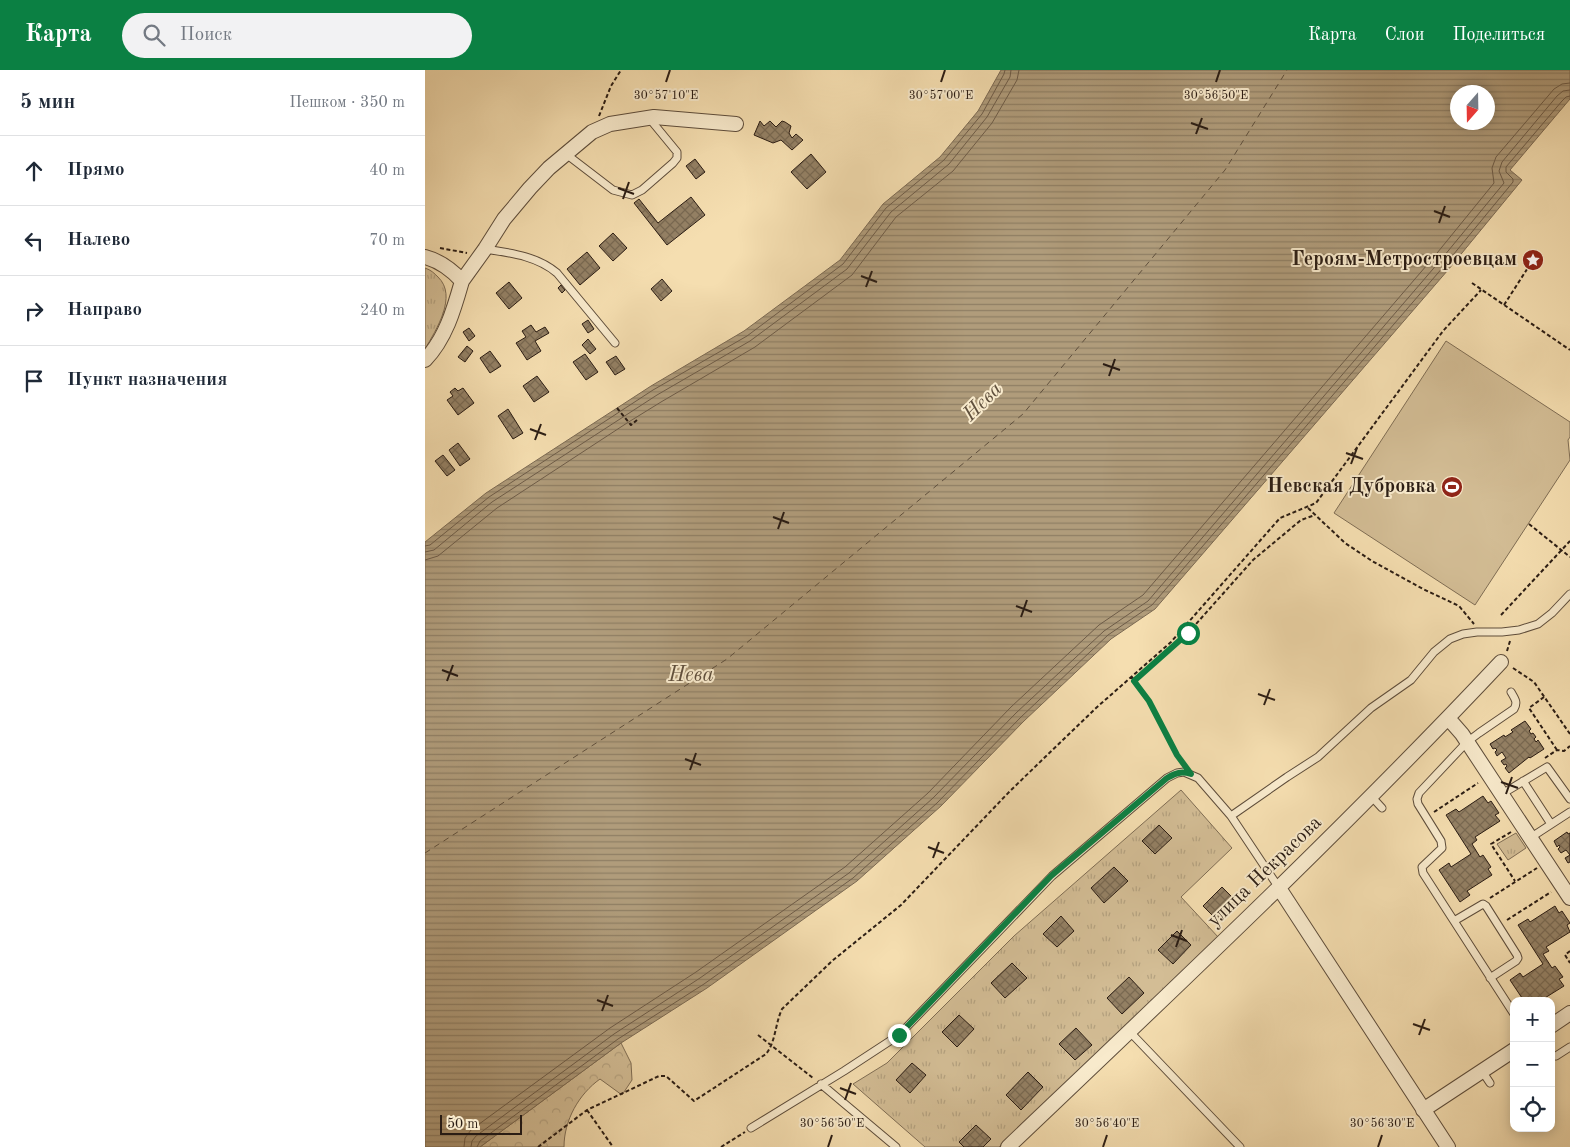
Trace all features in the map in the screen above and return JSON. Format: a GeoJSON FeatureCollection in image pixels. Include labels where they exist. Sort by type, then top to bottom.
{"type":"FeatureCollection","features":[{"type":"Feature","properties":{"kind":"street"},"geometry":{"type":"LineString","coordinates":[[425,360],[443,335],[454,308],[462,280],[504,219],[530,188],[592,132],[610,124],[649,118],[736,124]]}},
{"type":"Feature","properties":{"kind":"street"},"geometry":{"type":"LineString","coordinates":[[429,252],[435,260],[452,270],[462,280]]}},
{"type":"Feature","properties":{"kind":"street","name":"улица Некрасова"},"geometry":{"type":"LineString","coordinates":[[1008,1147],[1279,888],[1505,660]]}},
{"type":"Feature","properties":{"kind":"street"},"geometry":{"type":"LineString","coordinates":[[1448,718],[1467,742],[1567,891]]}},
{"type":"Feature","properties":{"kind":"street"},"geometry":{"type":"LineString","coordinates":[[1279,888],[1448,1147]]}},
{"type":"Feature","properties":{"kind":"street"},"geometry":{"type":"LineString","coordinates":[[1555,1023],[1570,1013]]}},
{"type":"Feature","properties":{"kind":"street"},"geometry":{"type":"LineString","coordinates":[[1423,1110],[1510,1053]]}},
{"type":"Feature","properties":{"kind":"lane"},"geometry":{"type":"LineString","coordinates":[[566,154],[613,190],[632,195],[642,190],[677,158],[677,152],[649,118]]}},
{"type":"Feature","properties":{"kind":"lane"},"geometry":{"type":"LineString","coordinates":[[485,249],[529,257],[548,265],[557,273],[615,342]]}},
{"type":"Feature","properties":{"kind":"lane"},"geometry":{"type":"LineString","coordinates":[[1231,816],[1318,757],[1371,708],[1411,680],[1440,646],[1450,639],[1463,634],[1519,630],[1538,624],[1570,594]]}},
{"type":"Feature","properties":{"kind":"lane"},"geometry":{"type":"LineString","coordinates":[[1510,1008],[1423,873],[1422,866],[1442,848],[1441,841],[1418,804],[1417,798],[1419,793],[1467,742],[1514,709],[1517,705],[1511,692]]}},
{"type":"Feature","properties":{"kind":"lane"},"geometry":{"type":"LineString","coordinates":[[1501,794],[1544,767],[1547,767],[1570,799]]}},
{"type":"Feature","properties":{"kind":"lane"},"geometry":{"type":"LineString","coordinates":[[751,1128],[899,1035],[1051,876],[1167,778],[1177,773],[1184,772],[1198,778],[1231,816],[1279,888]]}},
{"type":"Feature","properties":{"kind":"lane"},"geometry":{"type":"LineString","coordinates":[[1523,780],[1551,824]]}},
{"type":"Feature","properties":{"kind":"lane"},"geometry":{"type":"LineString","coordinates":[[1371,796],[1382,808]]}},
{"type":"Feature","properties":{"kind":"lane"},"geometry":{"type":"LineString","coordinates":[[1531,838],[1570,812]]}},
{"type":"Feature","properties":{"kind":"lane"},"geometry":{"type":"LineString","coordinates":[[1454,921],[1483,904],[1498,925],[1518,958],[1490,978]]}},
{"type":"Feature","properties":{"kind":"lane"},"geometry":{"type":"LineString","coordinates":[[1130,1032],[1240,1147]]}},
{"type":"Feature","properties":{"kind":"lane"},"geometry":{"type":"LineString","coordinates":[[1556,1056],[1570,1047]]}},
{"type":"Feature","properties":{"kind":"lane"},"geometry":{"type":"LineString","coordinates":[[1482,1071],[1490,1083]]}},
{"type":"Feature","properties":{"kind":"lane"},"geometry":{"type":"LineString","coordinates":[[821,1084],[896,1147]]}},
{"type":"Feature","properties":{"kind":"path"},"geometry":{"type":"LineString","coordinates":[[592,132],[611,86],[621,70]]}},
{"type":"Feature","properties":{"kind":"path"},"geometry":{"type":"LineString","coordinates":[[429,252],[469,253],[485,249]]}},
{"type":"Feature","properties":{"kind":"path"},"geometry":{"type":"LineString","coordinates":[[1504,305],[1531,263]]}},
{"type":"Feature","properties":{"kind":"path"},"geometry":{"type":"LineString","coordinates":[[1471,283],[1570,350]]}},
{"type":"Feature","properties":{"kind":"path"},"geometry":{"type":"LineString","coordinates":[[538,1147],[587,1110],[663,1075],[694,1100],[766,1054],[772,1047],[778,1018],[782,1009],[832,961],[901,905],[1010,791],[1096,708],[1171,642],[1281,518],[1316,503],[1443,331],[1481,290]]}},
{"type":"Feature","properties":{"kind":"path"},"geometry":{"type":"LineString","coordinates":[[617,408],[631,425],[637,420]]}},
{"type":"Feature","properties":{"kind":"path"},"geometry":{"type":"LineString","coordinates":[[1307,507],[1345,543],[1372,561],[1459,606],[1471,618],[1480,632]]}},
{"type":"Feature","properties":{"kind":"path"},"geometry":{"type":"LineString","coordinates":[[1134,681],[1188,633],[1253,560],[1301,520],[1315,515]]}},
{"type":"Feature","properties":{"kind":"path"},"geometry":{"type":"LineString","coordinates":[[1529,524],[1570,557]]}},
{"type":"Feature","properties":{"kind":"path"},"geometry":{"type":"LineString","coordinates":[[1501,615],[1570,541]]}},
{"type":"Feature","properties":{"kind":"path"},"geometry":{"type":"LineString","coordinates":[[1511,631],[1505,660],[1534,682],[1570,734]]}},
{"type":"Feature","properties":{"kind":"path"},"geometry":{"type":"LineString","coordinates":[[1132,677],[1149,701],[1177,755],[1191,774]]}},
{"type":"Feature","properties":{"kind":"path"},"geometry":{"type":"LineString","coordinates":[[1544,697],[1529,708],[1557,750]]}},
{"type":"Feature","properties":{"kind":"path"},"geometry":{"type":"LineString","coordinates":[[1543,760],[1557,750],[1564,751],[1570,746]]}},
{"type":"Feature","properties":{"kind":"path"},"geometry":{"type":"LineString","coordinates":[[1426,817],[1489,776]]}},
{"type":"Feature","properties":{"kind":"path"},"geometry":{"type":"LineString","coordinates":[[1515,881],[1491,844],[1522,825]]}},
{"type":"Feature","properties":{"kind":"path"},"geometry":{"type":"LineString","coordinates":[[1483,904],[1546,862]]}},
{"type":"Feature","properties":{"kind":"path"},"geometry":{"type":"LineString","coordinates":[[1498,925],[1567,891]]}},
{"type":"Feature","properties":{"kind":"path"},"geometry":{"type":"LineString","coordinates":[[1570,951],[1565,954],[1570,963]]}},
{"type":"Feature","properties":{"kind":"path"},"geometry":{"type":"LineString","coordinates":[[758,1035],[821,1084]]}},
{"type":"Feature","properties":{"kind":"path"},"geometry":{"type":"LineString","coordinates":[[587,1110],[613,1147]]}},
{"type":"Feature","properties":{"kind":"path"},"geometry":{"type":"LineString","coordinates":[[721,1147],[751,1128]]}},
{"type":"Feature","properties":{"kind":"green space"},"geometry":{"type":"Polygon","coordinates":[[[425,268],[438,277],[444,285],[446,303],[439,323],[425,349],[425,268]]]}},
{"type":"Feature","properties":{"kind":"green space","name":"Невская Дубровка"},"geometry":{"type":"Polygon","coordinates":[[[1446,341],[1570,422],[1570,437],[1568,440],[1570,460],[1475,605],[1334,513],[1446,341]]]}},
{"type":"Feature","properties":{"kind":"green space"},"geometry":{"type":"Polygon","coordinates":[[[1181,790],[1232,848],[1181,897],[1219,938],[999,1147],[925,1147],[853,1084],[887,1063],[1014,936],[1181,790]]]}},
{"type":"Feature","properties":{"kind":"green space"},"geometry":{"type":"Polygon","coordinates":[[[1516,833],[1526,848],[1508,860],[1497,844],[1516,833]]]}},
{"type":"Feature","properties":{"kind":"green space"},"geometry":{"type":"Polygon","coordinates":[[[621,1043],[631,1063],[632,1080],[622,1095],[600,1079],[592,1085],[574,1108],[567,1127],[564,1147],[480,1147],[621,1043]]]}},
{"type":"Feature","properties":{"kind":"water","name":"Нева"},"geometry":{"type":"Polygon","coordinates":[[[1001,70],[1570,70],[1570,99],[1510,170],[1522,180],[1448,270],[1155,609],[1111,639],[1024,721],[941,806],[857,881],[707,988],[621,1043],[480,1147],[425,1147],[425,542],[486,493],[651,386],[744,331],[840,260],[883,204],[940,157],[978,111],[1001,70]]]}},
{"type":"Feature","properties":{"kind":"building"},"geometry":{"type":"Polygon","coordinates":[[[760,121],[764,126],[770,121],[776,127],[782,121],[785,122],[791,126],[789,133],[792,138],[796,134],[803,140],[792,150],[781,140],[773,143],[754,135],[760,121]]]}},
{"type":"Feature","properties":{"kind":"building"},"geometry":{"type":"Polygon","coordinates":[[[811,154],[826,172],[807,189],[791,172],[811,154]]]}},
{"type":"Feature","properties":{"kind":"building"},"geometry":{"type":"Polygon","coordinates":[[[695,159],[705,172],[696,179],[686,166],[695,159]]]}},
{"type":"Feature","properties":{"kind":"building"},"geometry":{"type":"Polygon","coordinates":[[[691,197],[705,215],[667,245],[634,203],[639,199],[658,223],[691,197]]]}},
{"type":"Feature","properties":{"kind":"building"},"geometry":{"type":"Polygon","coordinates":[[[613,233],[627,248],[613,261],[599,246],[613,233]]]}},
{"type":"Feature","properties":{"kind":"building"},"geometry":{"type":"Polygon","coordinates":[[[587,252],[600,268],[580,285],[567,269],[587,252]]]}},
{"type":"Feature","properties":{"kind":"building"},"geometry":{"type":"Polygon","coordinates":[[[662,279],[672,291],[661,301],[651,289],[662,279]]]}},
{"type":"Feature","properties":{"kind":"building"},"geometry":{"type":"Polygon","coordinates":[[[509,282],[522,298],[509,309],[496,293],[509,282]]]}},
{"type":"Feature","properties":{"kind":"building"},"geometry":{"type":"Polygon","coordinates":[[[561,285],[565,290],[562,293],[558,288],[561,285]]]}},
{"type":"Feature","properties":{"kind":"building"},"geometry":{"type":"Polygon","coordinates":[[[588,320],[594,329],[588,333],[582,324],[588,320]]]}},
{"type":"Feature","properties":{"kind":"building"},"geometry":{"type":"Polygon","coordinates":[[[531,325],[536,332],[545,327],[549,333],[535,341],[541,351],[527,360],[516,343],[526,337],[522,331],[531,325]]]}},
{"type":"Feature","properties":{"kind":"building"},"geometry":{"type":"Polygon","coordinates":[[[469,328],[475,336],[469,341],[463,332],[469,328]]]}},
{"type":"Feature","properties":{"kind":"building"},"geometry":{"type":"Polygon","coordinates":[[[588,339],[596,349],[590,354],[582,345],[588,339]]]}},
{"type":"Feature","properties":{"kind":"building"},"geometry":{"type":"Polygon","coordinates":[[[467,346],[473,351],[465,362],[458,357],[467,346]]]}},
{"type":"Feature","properties":{"kind":"building"},"geometry":{"type":"Polygon","coordinates":[[[490,351],[501,366],[490,373],[480,358],[490,351]]]}},
{"type":"Feature","properties":{"kind":"building"},"geometry":{"type":"Polygon","coordinates":[[[585,354],[598,372],[586,380],[573,362],[585,354]]]}},
{"type":"Feature","properties":{"kind":"building"},"geometry":{"type":"Polygon","coordinates":[[[616,356],[625,369],[615,375],[606,362],[616,356]]]}},
{"type":"Feature","properties":{"kind":"building"},"geometry":{"type":"Polygon","coordinates":[[[537,376],[549,392],[534,402],[523,386],[537,376]]]}},
{"type":"Feature","properties":{"kind":"building"},"geometry":{"type":"Polygon","coordinates":[[[455,388],[458,391],[463,388],[474,403],[458,415],[447,400],[453,396],[450,392],[455,388]]]}},
{"type":"Feature","properties":{"kind":"building"},"geometry":{"type":"Polygon","coordinates":[[[508,409],[523,433],[513,439],[498,416],[508,409]]]}},
{"type":"Feature","properties":{"kind":"building"},"geometry":{"type":"Polygon","coordinates":[[[458,443],[470,459],[460,466],[449,450],[458,443]]]}},
{"type":"Feature","properties":{"kind":"building"},"geometry":{"type":"Polygon","coordinates":[[[443,455],[455,470],[447,476],[435,461],[443,455]]]}},
{"type":"Feature","properties":{"kind":"building"},"geometry":{"type":"Polygon","coordinates":[[[1525,721],[1531,729],[1529,731],[1531,734],[1533,733],[1536,737],[1534,739],[1536,742],[1538,740],[1544,749],[1529,757],[1509,773],[1505,768],[1506,764],[1504,765],[1501,761],[1506,758],[1502,752],[1497,756],[1495,752],[1497,750],[1493,749],[1490,744],[1504,735],[1505,737],[1513,732],[1511,730],[1525,721]]]}},
{"type":"Feature","properties":{"kind":"building"},"geometry":{"type":"Polygon","coordinates":[[[1483,796],[1488,803],[1491,801],[1499,813],[1495,815],[1500,821],[1475,837],[1477,840],[1472,844],[1480,857],[1483,855],[1491,867],[1488,869],[1492,875],[1467,891],[1470,895],[1460,902],[1439,870],[1449,863],[1451,867],[1471,854],[1446,815],[1456,809],[1459,812],[1483,796]]]}},
{"type":"Feature","properties":{"kind":"building"},"geometry":{"type":"Polygon","coordinates":[[[1159,825],[1172,838],[1155,854],[1142,841],[1159,825]]]}},
{"type":"Feature","properties":{"kind":"building"},"geometry":{"type":"Polygon","coordinates":[[[1567,832],[1568,834],[1570,833],[1570,855],[1566,850],[1561,853],[1558,849],[1559,845],[1557,847],[1554,841],[1567,832]]]}},
{"type":"Feature","properties":{"kind":"building"},"geometry":{"type":"Polygon","coordinates":[[[1570,855],[1570,862],[1568,863],[1565,858],[1570,855]]]}},
{"type":"Feature","properties":{"kind":"building"},"geometry":{"type":"Polygon","coordinates":[[[1114,867],[1128,881],[1104,903],[1091,888],[1114,867]]]}},
{"type":"Feature","properties":{"kind":"building"},"geometry":{"type":"Polygon","coordinates":[[[1222,887],[1237,902],[1218,921],[1203,906],[1222,887]]]}},
{"type":"Feature","properties":{"kind":"building"},"geometry":{"type":"Polygon","coordinates":[[[1555,906],[1559,913],[1562,911],[1570,923],[1567,925],[1570,932],[1546,947],[1549,951],[1543,954],[1552,968],[1555,966],[1563,977],[1559,979],[1564,986],[1546,997],[1521,997],[1510,980],[1520,973],[1523,977],[1543,964],[1518,925],[1528,919],[1530,922],[1555,906]]]}},
{"type":"Feature","properties":{"kind":"building"},"geometry":{"type":"Polygon","coordinates":[[[1061,916],[1074,931],[1057,947],[1043,934],[1061,916]]]}},
{"type":"Feature","properties":{"kind":"building"},"geometry":{"type":"Polygon","coordinates":[[[1177,931],[1191,945],[1173,964],[1158,950],[1177,931]]]}},
{"type":"Feature","properties":{"kind":"building"},"geometry":{"type":"Polygon","coordinates":[[[1012,963],[1027,978],[1005,998],[991,983],[1012,963]]]}},
{"type":"Feature","properties":{"kind":"building"},"geometry":{"type":"Polygon","coordinates":[[[1129,977],[1144,993],[1122,1014],[1107,998],[1129,977]]]}},
{"type":"Feature","properties":{"kind":"building"},"geometry":{"type":"Polygon","coordinates":[[[959,1015],[974,1029],[957,1047],[942,1032],[959,1015]]]}},
{"type":"Feature","properties":{"kind":"building"},"geometry":{"type":"Polygon","coordinates":[[[1076,1028],[1092,1045],[1075,1060],[1059,1044],[1076,1028]]]}},
{"type":"Feature","properties":{"kind":"building"},"geometry":{"type":"Polygon","coordinates":[[[912,1063],[926,1075],[910,1093],[896,1080],[912,1063]]]}},
{"type":"Feature","properties":{"kind":"building"},"geometry":{"type":"Polygon","coordinates":[[[1028,1072],[1043,1087],[1021,1110],[1006,1095],[1028,1072]]]}},
{"type":"Feature","properties":{"kind":"building"},"geometry":{"type":"Polygon","coordinates":[[[976,1125],[991,1139],[983,1147],[964,1147],[959,1142],[976,1125]]]}},
{"type":"Feature","properties":{"kind":"ferry route"},"geometry":{"type":"LineString","coordinates":[[425,853],[727,659],[1023,414],[1225,170],[1287,70]]}},
{"type":"Feature","properties":{"kind":"place","name":"Героям-Метростроевцам"},"geometry":{"type":"Point","coordinates":[1533,260]}},
{"type":"Feature","properties":{"kind":"place","name":"Невская Дубровка"},"geometry":{"type":"Point","coordinates":[1452,487]}},
{"type":"Feature","properties":{"kind":"route"},"geometry":{"type":"LineString","coordinates":[[899,1035],[1051,876],[1167,778],[1177,773],[1191,774],[1167,738],[1161,721],[1149,701],[1134,681],[1188,633]]}}]}
